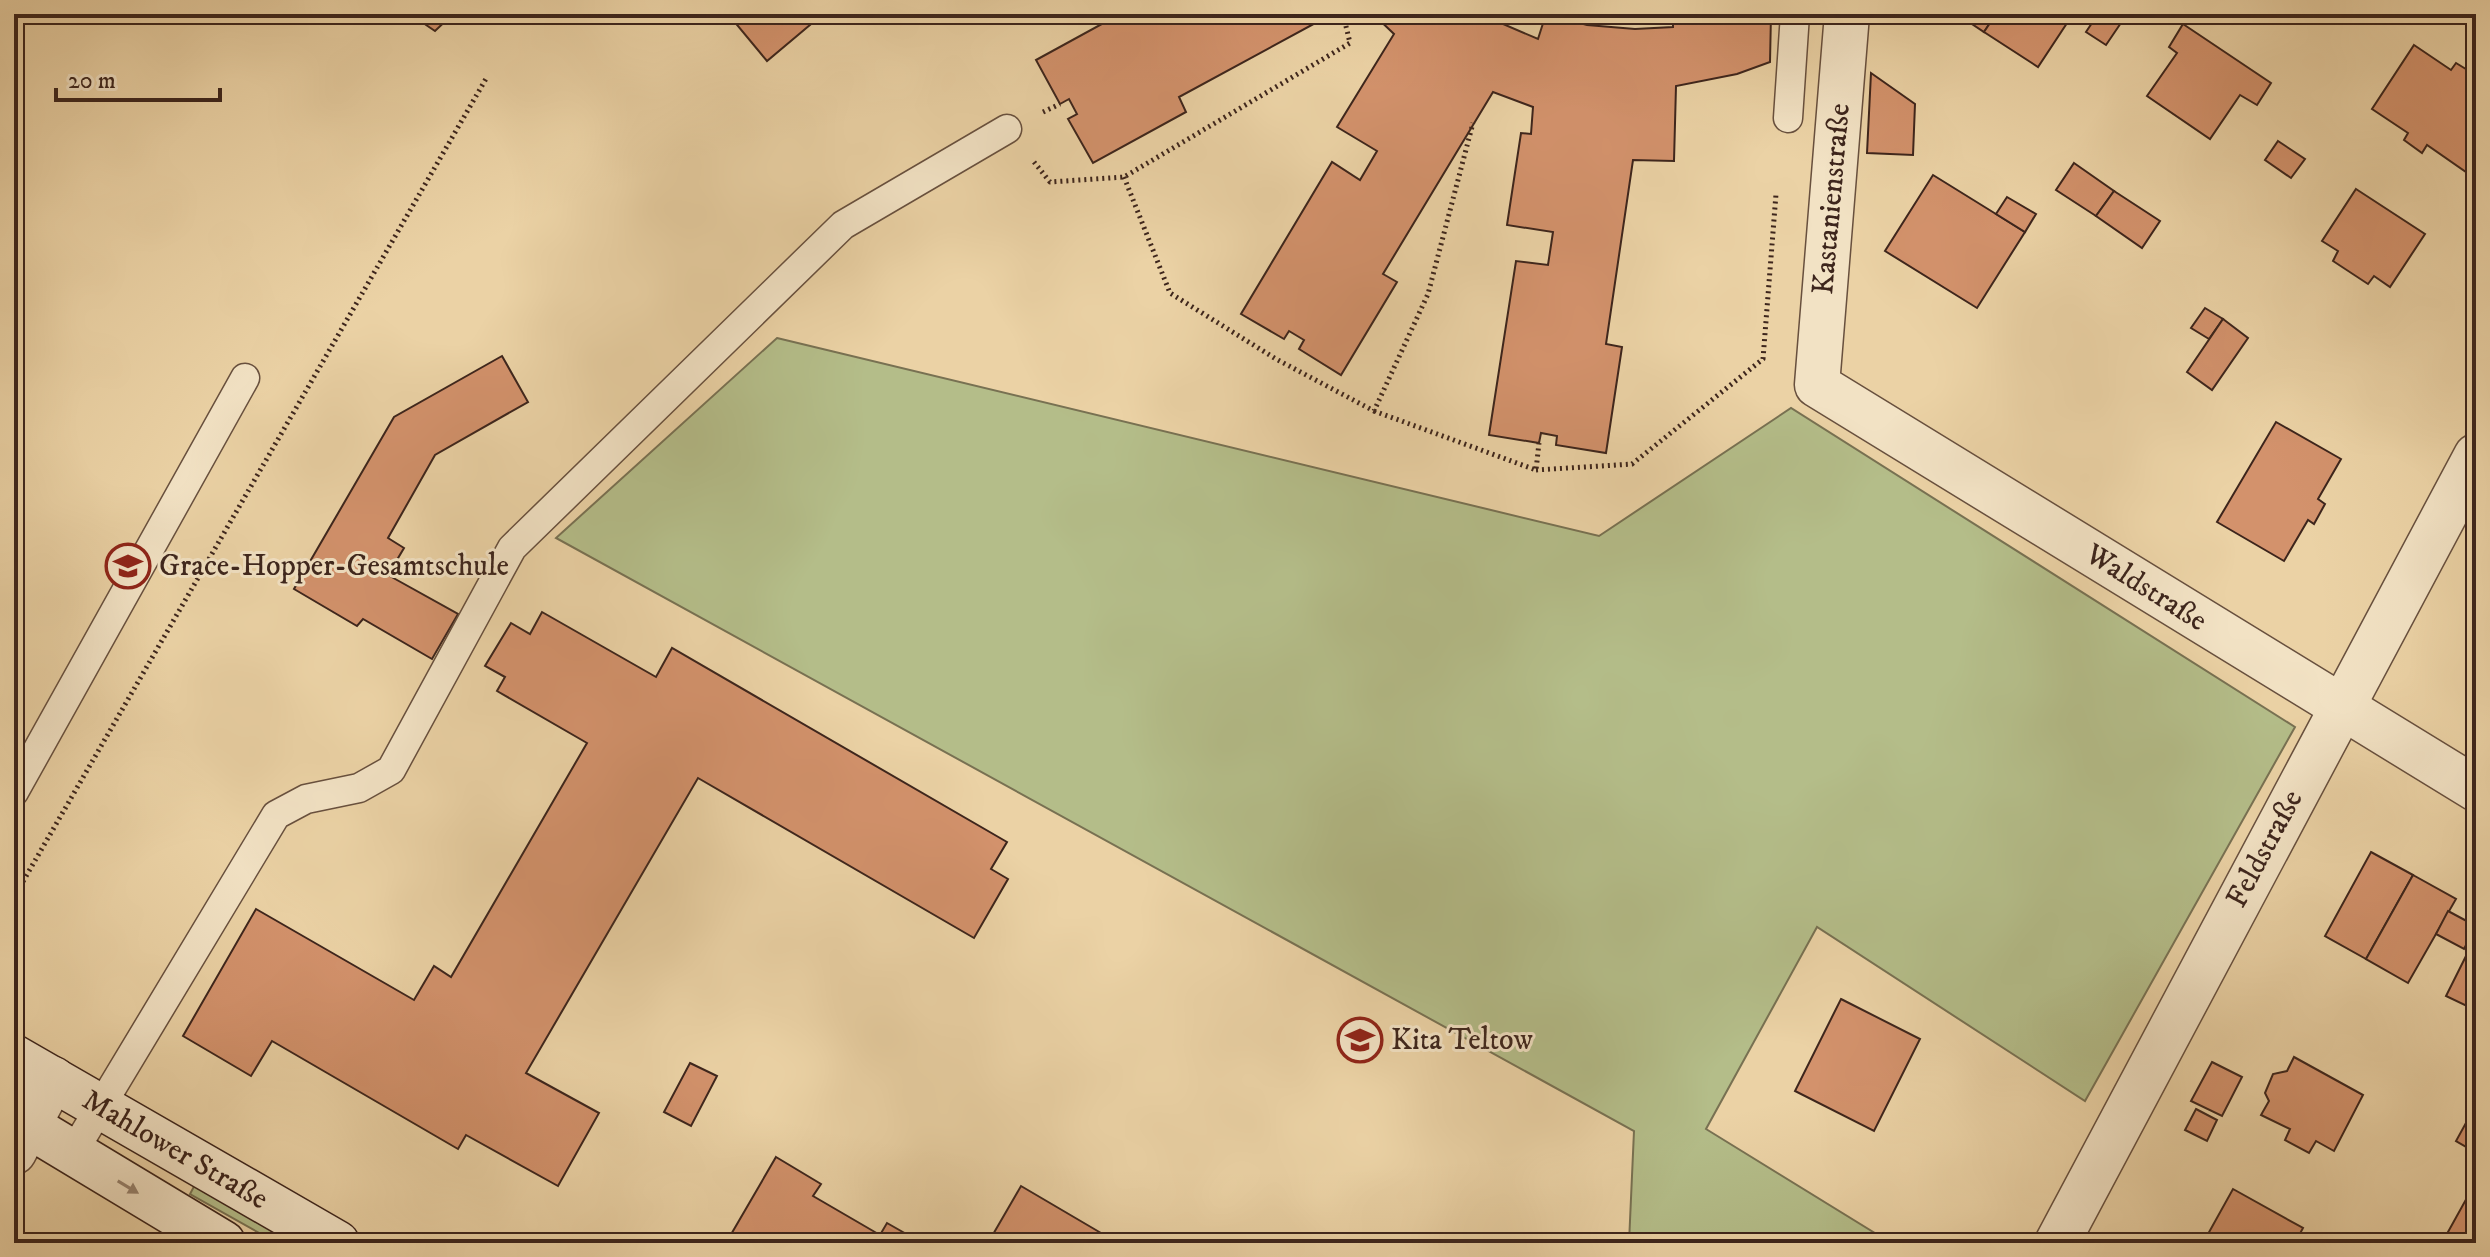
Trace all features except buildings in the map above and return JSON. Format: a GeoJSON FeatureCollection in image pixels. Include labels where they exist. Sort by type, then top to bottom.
{"type":"FeatureCollection","features":[{"type":"Feature","properties":{"kind":"street","name":"Kastanienstraße"},"geometry":{"type":"LineString","coordinates":[[1817,385],[1847,14]]}},
{"type":"Feature","properties":{"kind":"street","name":"Waldstraße"},"geometry":{"type":"LineString","coordinates":[[1817,385],[2476,789]]}},
{"type":"Feature","properties":{"kind":"street","name":"Feldstraße"},"geometry":{"type":"LineString","coordinates":[[2057,1243],[2476,456]]}},
{"type":"Feature","properties":{"kind":"street","name":"Mahlower Straße"},"geometry":{"type":"LineString","coordinates":[[14,1057],[337,1243]]}},
{"type":"Feature","properties":{"kind":"street"},"geometry":{"type":"LineString","coordinates":[[19,1131],[53,1079]]}},
{"type":"Feature","properties":{"kind":"street","name":"Mahlower Straße"},"geometry":{"type":"LineString","coordinates":[[19,1131],[72,1154],[223,1243]]}},
{"type":"Feature","properties":{"kind":"lane"},"geometry":{"type":"LineString","coordinates":[[1788,118],[1795,14]]}},
{"type":"Feature","properties":{"kind":"lane"},"geometry":{"type":"LineString","coordinates":[[72,1154],[276,815],[306,799],[359,788],[391,770],[512,548],[843,225],[1007,129]]}},
{"type":"Feature","properties":{"kind":"lane"},"geometry":{"type":"LineString","coordinates":[[14,792],[245,378]]}},
{"type":"Feature","properties":{"kind":"path"},"geometry":{"type":"LineString","coordinates":[[1060,104],[1007,129],[1050,182],[1124,177],[1350,43],[1343,14]]}},
{"type":"Feature","properties":{"kind":"path"},"geometry":{"type":"LineString","coordinates":[[14,897],[487,77]]}},
{"type":"Feature","properties":{"kind":"path"},"geometry":{"type":"LineString","coordinates":[[1374,411],[1428,294],[1473,123]]}},
{"type":"Feature","properties":{"kind":"path"},"geometry":{"type":"LineString","coordinates":[[1124,177],[1170,293],[1276,359],[1374,411],[1536,470],[1632,464],[1763,359],[1776,194]]}},
{"type":"Feature","properties":{"kind":"path"},"geometry":{"type":"LineString","coordinates":[[1536,470],[1539,443]]}},
{"type":"Feature","properties":{"kind":"green space"},"geometry":{"type":"Polygon","coordinates":[[[777,338],[1599,536],[1791,408],[2295,727],[2085,1101],[1817,927],[1706,1129],[1891,1243],[1629,1243],[1634,1131],[556,538],[777,338]]]}},
{"type":"Feature","properties":{"kind":"green space"},"geometry":{"type":"Polygon","coordinates":[[[199,1177],[315,1243],[277,1243],[190,1194],[199,1177]]]}},
{"type":"Feature","properties":{"kind":"place","name":"Grace-Hopper-Gesamtschule"},"geometry":{"type":"Point","coordinates":[128,566]}},
{"type":"Feature","properties":{"kind":"place","name":"Kita Teltow"},"geometry":{"type":"Point","coordinates":[1360,1040]}}]}
